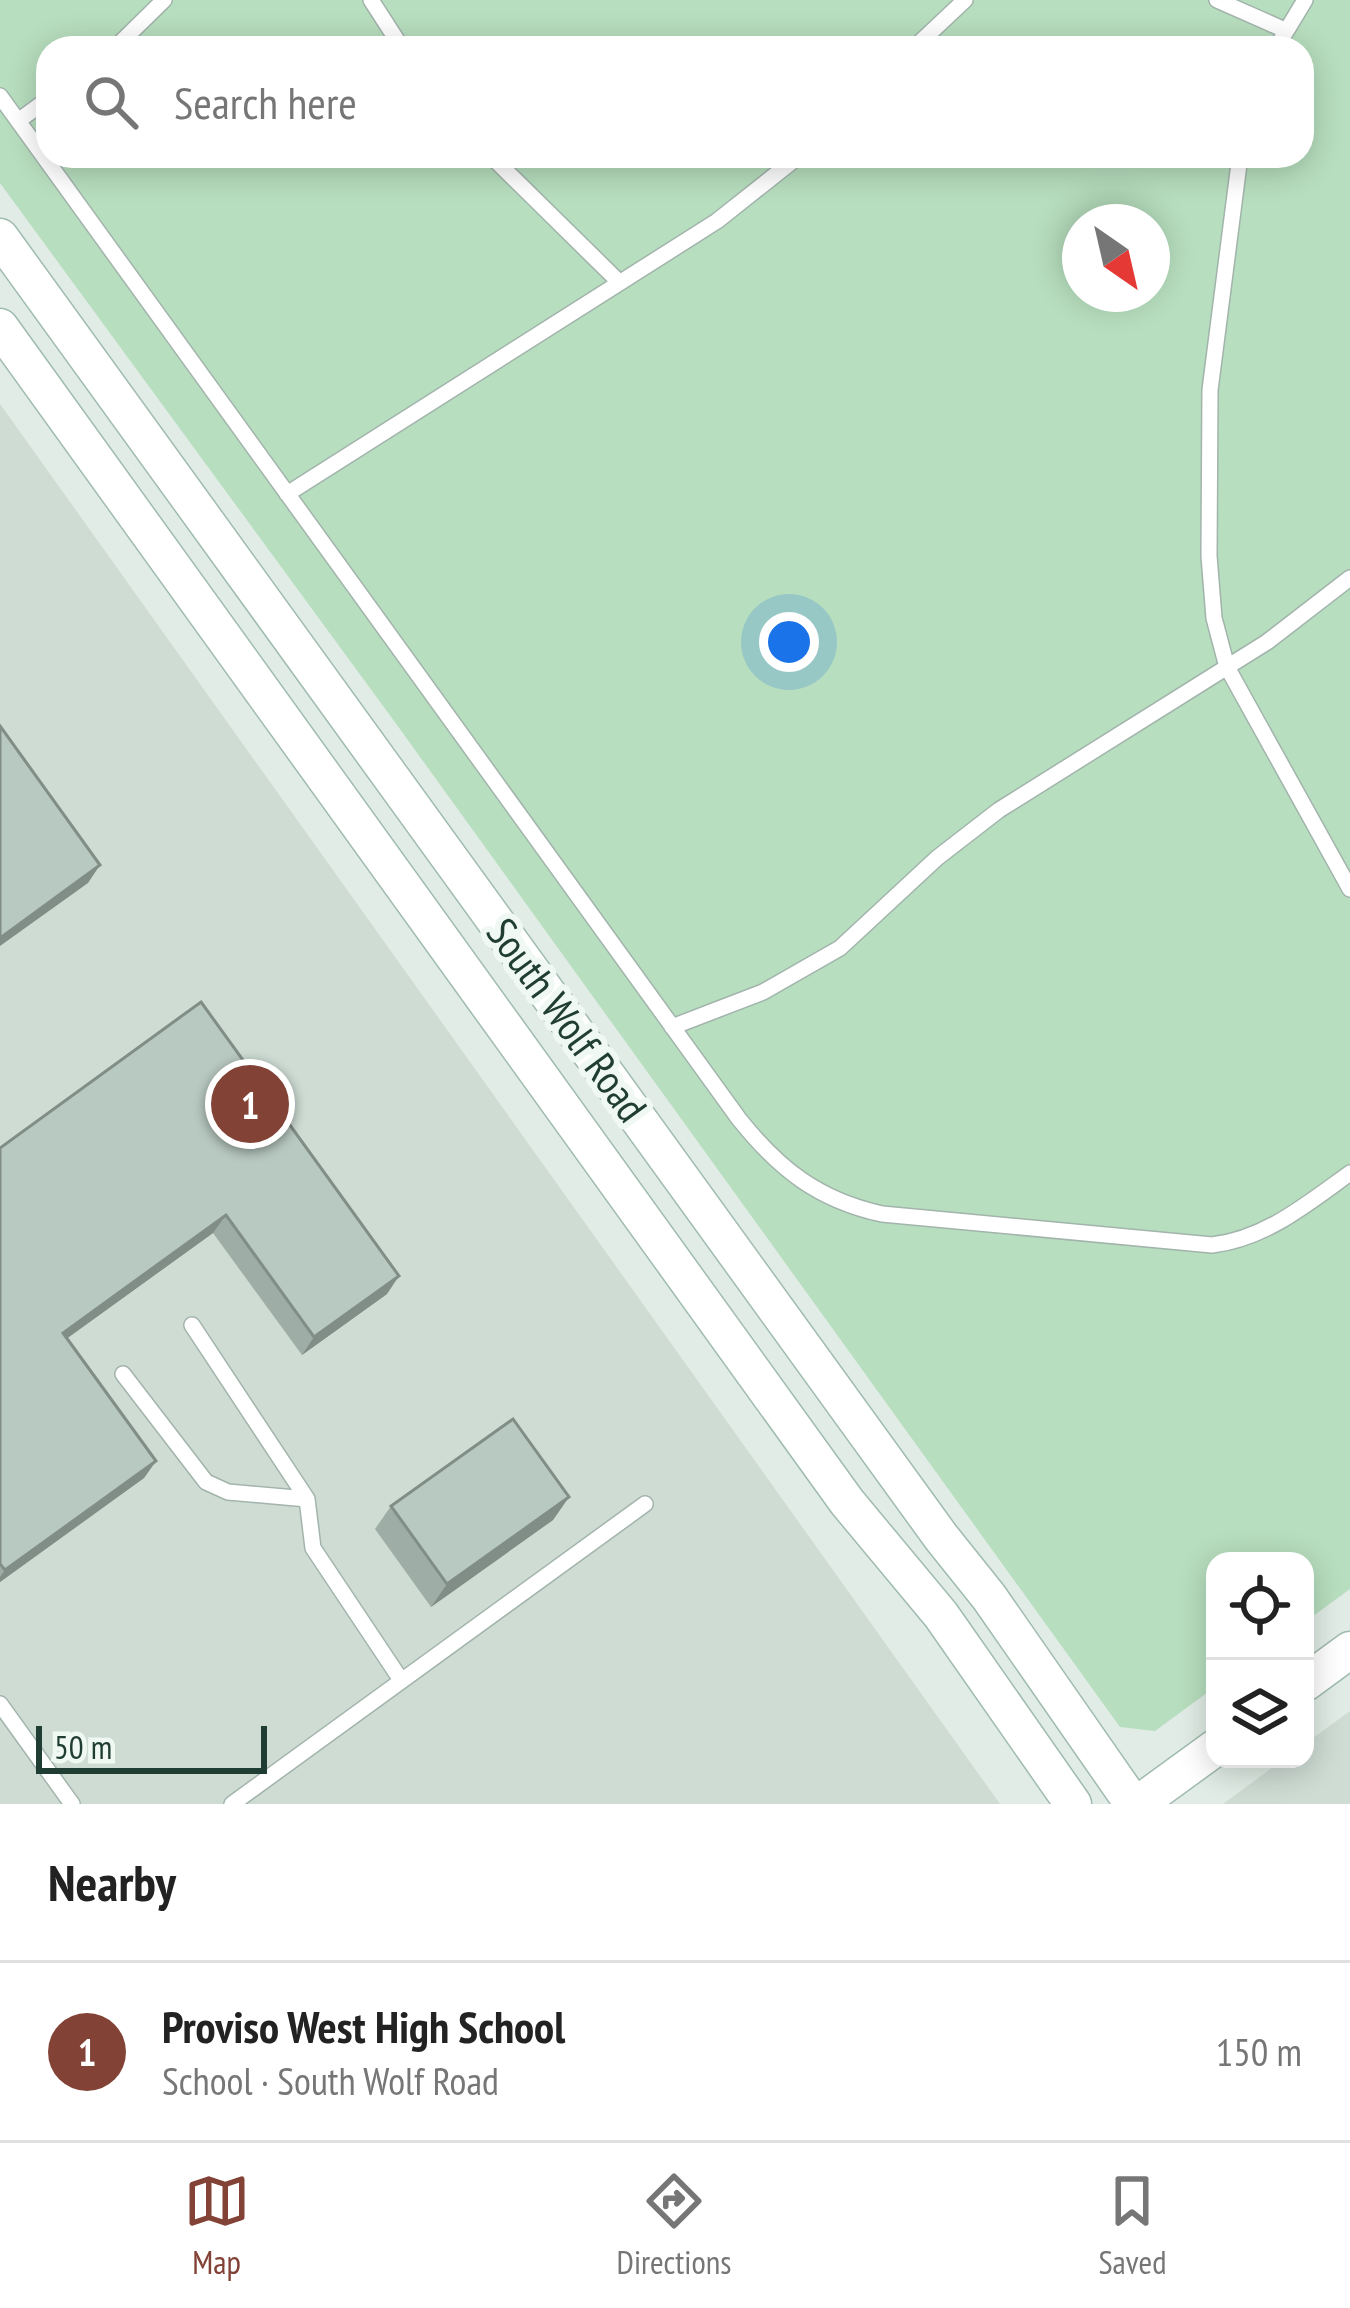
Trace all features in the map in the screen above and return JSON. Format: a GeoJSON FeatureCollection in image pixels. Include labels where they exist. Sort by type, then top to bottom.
{"type":"FeatureCollection","features":[{"type":"Feature","properties":{"kind":"main road","name":"South Wolf Road"},"geometry":{"type":"LineString","coordinates":[[0,237],[1136,1804]]}},
{"type":"Feature","properties":{"kind":"main road","name":"South Wolf Road"},"geometry":{"type":"LineString","coordinates":[[0,327],[847,1502],[941,1615],[1073,1804]]}},
{"type":"Feature","properties":{"kind":"main road"},"geometry":{"type":"LineString","coordinates":[[1314,1676],[1350,1650]]}},
{"type":"Feature","properties":{"kind":"main road"},"geometry":{"type":"LineString","coordinates":[[1136,1804],[1206,1754]]}},
{"type":"Feature","properties":{"kind":"lane"},"geometry":{"type":"LineString","coordinates":[[127,36],[164,0]]}},
{"type":"Feature","properties":{"kind":"lane"},"geometry":{"type":"LineString","coordinates":[[371,0],[394,36]]}},
{"type":"Feature","properties":{"kind":"lane"},"geometry":{"type":"LineString","coordinates":[[926,36],[964,0]]}},
{"type":"Feature","properties":{"kind":"lane"},"geometry":{"type":"LineString","coordinates":[[1217,0],[1285,30]]}},
{"type":"Feature","properties":{"kind":"lane"},"geometry":{"type":"LineString","coordinates":[[1282,36],[1305,0]]}},
{"type":"Feature","properties":{"kind":"lane"},"geometry":{"type":"LineString","coordinates":[[0,96],[36,146]]}},
{"type":"Feature","properties":{"kind":"lane"},"geometry":{"type":"LineString","coordinates":[[18,121],[36,108]]}},
{"type":"Feature","properties":{"kind":"lane"},"geometry":{"type":"LineString","coordinates":[[52,168],[739,1120],[775,1162],[809,1189],[882,1214],[1211,1246],[1270,1228],[1350,1174]]}},
{"type":"Feature","properties":{"kind":"lane"},"geometry":{"type":"LineString","coordinates":[[503,168],[619,282]]}},
{"type":"Feature","properties":{"kind":"lane"},"geometry":{"type":"LineString","coordinates":[[287,494],[731,211],[784,168]]}},
{"type":"Feature","properties":{"kind":"lane"},"geometry":{"type":"LineString","coordinates":[[1238,168],[1218,307],[1208,457],[1214,618],[1227,667],[1350,890]]}},
{"type":"Feature","properties":{"kind":"lane"},"geometry":{"type":"LineString","coordinates":[[672,1027],[763,992],[840,948],[937,858],[999,810],[1294,624],[1350,578]]}},
{"type":"Feature","properties":{"kind":"lane"},"geometry":{"type":"LineString","coordinates":[[193,1325],[307,1499],[313,1548],[401,1680]]}},
{"type":"Feature","properties":{"kind":"lane"},"geometry":{"type":"LineString","coordinates":[[123,1374],[206,1482],[228,1492],[307,1499]]}},
{"type":"Feature","properties":{"kind":"lane"},"geometry":{"type":"LineString","coordinates":[[232,1804],[645,1504]]}},
{"type":"Feature","properties":{"kind":"lane"},"geometry":{"type":"LineString","coordinates":[[0,1704],[72,1804]]}},
{"type":"Feature","properties":{"kind":"shaded area"},"geometry":{"type":"Polygon","coordinates":[[[0,404],[1000,1804],[0,1804],[0,404]]]}},
{"type":"Feature","properties":{"kind":"shaded area"},"geometry":{"type":"Polygon","coordinates":[[[1350,1711],[1350,1804],[1223,1804],[1272,1768],[1314,1768],[1314,1737],[1350,1711]]]}},
{"type":"Feature","properties":{"kind":"green space"},"geometry":{"type":"Polygon","coordinates":[[[0,0],[1350,0],[1350,1589],[1314,1615],[1314,1552],[1206,1552],[1206,1694],[1155,1731],[1120,1727],[0,183],[0,0]]]}},
{"type":"Feature","properties":{"kind":"building"},"geometry":{"type":"Polygon","coordinates":[[[0,726],[100,865],[0,938],[0,726]]]}},
{"type":"Feature","properties":{"kind":"building"},"geometry":{"type":"Polygon","coordinates":[[[201,1002],[399,1276],[314,1337],[226,1215],[63,1333],[156,1461],[5,1570],[0,1564],[0,1148],[201,1002]]]}},
{"type":"Feature","properties":{"kind":"building"},"geometry":{"type":"Polygon","coordinates":[[[513,1419],[569,1497],[447,1584],[391,1506],[513,1419]]]}},
{"type":"Feature","properties":{"kind":"place","name":"Proviso West High School"},"geometry":{"type":"Point","coordinates":[250,1104]}}]}
